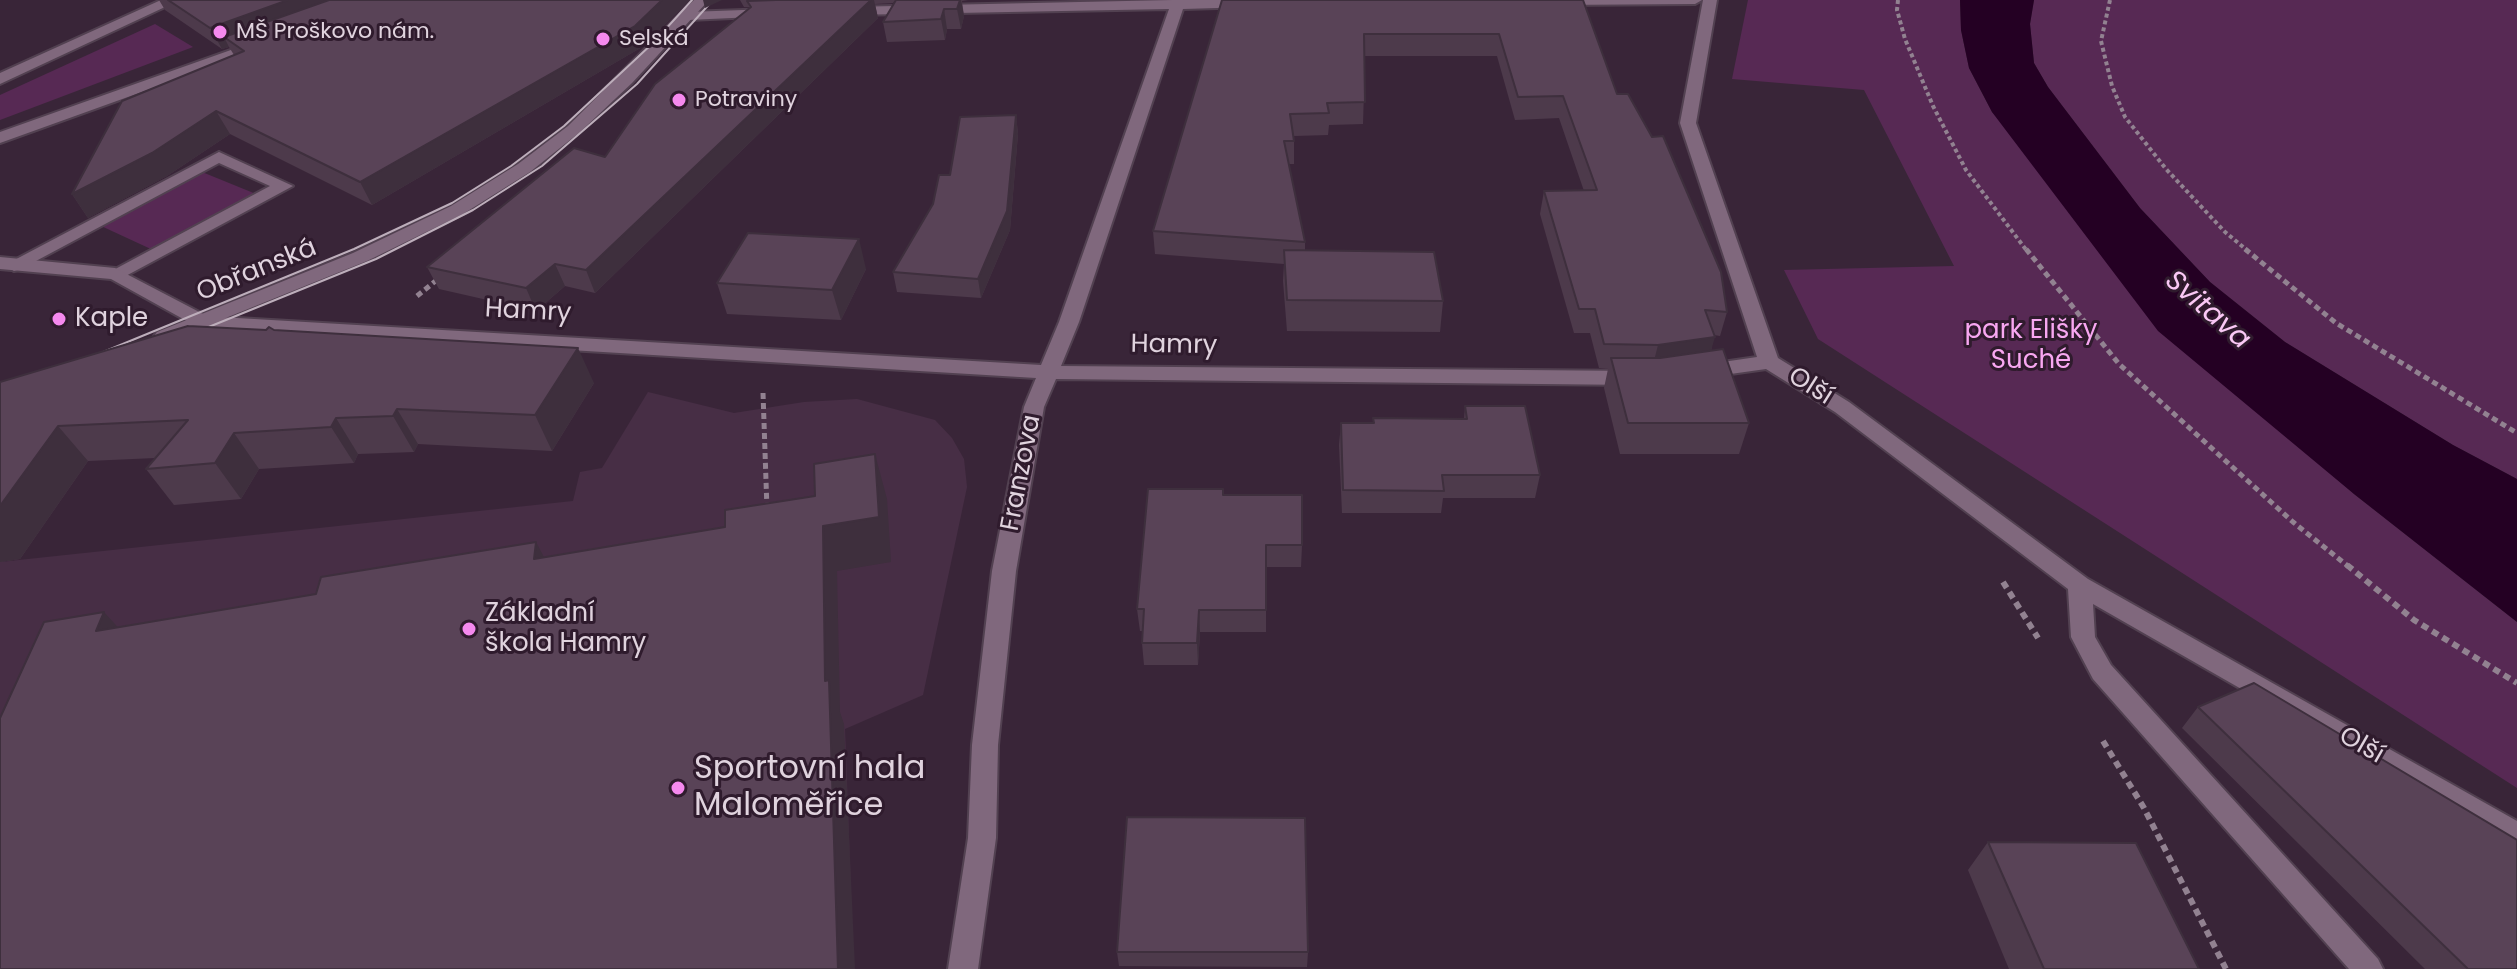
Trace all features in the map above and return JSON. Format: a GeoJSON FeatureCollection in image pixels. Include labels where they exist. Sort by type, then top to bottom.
{"type":"FeatureCollection","features":[{"type":"Feature","properties":{"kind":"street"},"geometry":{"type":"LineString","coordinates":[[0,79],[173,0]]}},
{"type":"Feature","properties":{"kind":"street"},"geometry":{"type":"LineString","coordinates":[[688,16],[702,0]]}},
{"type":"Feature","properties":{"kind":"street"},"geometry":{"type":"LineString","coordinates":[[1538,1],[1695,0]]}},
{"type":"Feature","properties":{"kind":"street"},"geometry":{"type":"LineString","coordinates":[[1681,374],[1769,362],[1688,123],[1710,0]]}},
{"type":"Feature","properties":{"kind":"street"},"geometry":{"type":"LineString","coordinates":[[837,12],[1179,1],[1272,3]]}},
{"type":"Feature","properties":{"kind":"street","name":"Franzova"},"geometry":{"type":"LineString","coordinates":[[963,969],[982,838],[985,745],[1004,571],[1034,407],[1069,322],[1179,1]]}},
{"type":"Feature","properties":{"kind":"street"},"geometry":{"type":"LineString","coordinates":[[688,16],[790,13]]}},
{"type":"Feature","properties":{"kind":"street","name":"Obřanská"},"geometry":{"type":"LineString","coordinates":[[144,345],[360,257],[457,210],[524,168],[574,129],[688,16]]}},
{"type":"Feature","properties":{"kind":"street"},"geometry":{"type":"LineString","coordinates":[[0,138],[279,37]]}},
{"type":"Feature","properties":{"kind":"street"},"geometry":{"type":"LineString","coordinates":[[5,268],[219,157],[284,186],[115,274]]}},
{"type":"Feature","properties":{"kind":"street"},"geometry":{"type":"LineString","coordinates":[[5,268],[115,274],[201,321]]}},
{"type":"Feature","properties":{"kind":"street","name":"Hamry"},"geometry":{"type":"LineString","coordinates":[[201,321],[1047,372],[1652,379]]}},
{"type":"Feature","properties":{"kind":"street","name":"Olší"},"geometry":{"type":"LineString","coordinates":[[1769,362],[1842,407],[2080,585],[2517,835]]}},
{"type":"Feature","properties":{"kind":"street"},"geometry":{"type":"LineString","coordinates":[[2080,585],[2083,637],[2102,672],[2368,969]]}},
{"type":"Feature","properties":{"kind":"path"},"geometry":{"type":"LineString","coordinates":[[1898,0],[1897,10],[1905,39],[1933,106],[1966,170],[2055,287],[2119,364],[2293,522],[2414,620],[2517,683]]}},
{"type":"Feature","properties":{"kind":"path"},"geometry":{"type":"LineString","coordinates":[[2110,0],[2101,41],[2112,86],[2125,117],[2166,169],[2205,211],[2225,232],[2336,323],[2517,433]]}},
{"type":"Feature","properties":{"kind":"path"},"geometry":{"type":"LineString","coordinates":[[768,519],[763,389],[777,390]]}},
{"type":"Feature","properties":{"kind":"path"},"geometry":{"type":"LineString","coordinates":[[2000,577],[2042,645]]}},
{"type":"Feature","properties":{"kind":"path"},"geometry":{"type":"LineString","coordinates":[[2102,740],[2144,808],[2226,969]]}},
{"type":"Feature","properties":{"kind":"shaded area","name":"Základní škola Hamry"},"geometry":{"type":"Polygon","coordinates":[[[648,392],[734,413],[804,402],[857,399],[935,420],[952,438],[964,459],[967,487],[923,695],[845,729],[854,969],[0,969],[0,562],[573,501],[580,472],[602,468],[648,392]]]}},
{"type":"Feature","properties":{"kind":"green space","name":"park Elišky Suché"},"geometry":{"type":"Polygon","coordinates":[[[1748,0],[1960,0],[1961,30],[1969,68],[1992,112],[2284,433],[2354,494],[2517,622],[2517,788],[1818,339],[1784,270],[1954,266],[1864,90],[1732,79],[1748,0]]]}},
{"type":"Feature","properties":{"kind":"green space"},"geometry":{"type":"Polygon","coordinates":[[[2034,0],[2517,0],[2517,479],[2453,445],[2285,342],[2210,282],[2140,208],[2048,87],[2034,63],[2030,24],[2034,0]]]}},
{"type":"Feature","properties":{"kind":"green space"},"geometry":{"type":"Polygon","coordinates":[[[155,24],[193,47],[0,120],[0,95],[155,24]]]}},
{"type":"Feature","properties":{"kind":"green space"},"geometry":{"type":"Polygon","coordinates":[[[202,172],[256,194],[153,250],[99,225],[202,172]]]}},
{"type":"Feature","properties":{"kind":"water","name":"Svitava"},"geometry":{"type":"Polygon","coordinates":[[[1960,0],[2034,0],[2030,24],[2034,63],[2048,87],[2140,208],[2210,282],[2285,342],[2453,445],[2517,479],[2517,622],[2354,494],[2158,331],[1992,112],[1969,68],[1961,30],[1960,0]]]}},
{"type":"Feature","properties":{"kind":"building"},"geometry":{"type":"Polygon","coordinates":[[[168,0],[288,0],[210,28],[168,0]]]}},
{"type":"Feature","properties":{"kind":"building"},"geometry":{"type":"Polygon","coordinates":[[[329,0],[662,0],[635,26],[360,182],[216,111],[152,153],[72,194],[122,101],[244,51],[224,37],[329,0]]]}},
{"type":"Feature","properties":{"kind":"building"},"geometry":{"type":"Polygon","coordinates":[[[871,0],[586,270],[555,264],[526,288],[427,267],[574,148],[605,157],[655,84],[751,7],[747,1],[871,0]]]}},
{"type":"Feature","properties":{"kind":"building"},"geometry":{"type":"Polygon","coordinates":[[[896,0],[960,0],[957,9],[944,9],[941,19],[883,22],[896,0]]]}},
{"type":"Feature","properties":{"kind":"building"},"geometry":{"type":"Polygon","coordinates":[[[1222,0],[1583,0],[1617,94],[1628,94],[1652,137],[1663,136],[1721,272],[1727,312],[1705,310],[1715,337],[1658,345],[1604,344],[1595,309],[1579,309],[1544,191],[1597,190],[1563,96],[1518,97],[1499,34],[1364,34],[1365,102],[1327,103],[1329,113],[1290,114],[1294,141],[1284,141],[1305,242],[1153,231],[1222,0]]]}},
{"type":"Feature","properties":{"kind":"building"},"geometry":{"type":"Polygon","coordinates":[[[1016,115],[1007,211],[978,279],[893,272],[933,204],[939,175],[950,175],[960,117],[1016,115]]]}},
{"type":"Feature","properties":{"kind":"building"},"geometry":{"type":"Polygon","coordinates":[[[748,233],[859,239],[832,290],[717,283],[748,233]]]}},
{"type":"Feature","properties":{"kind":"building"},"geometry":{"type":"Polygon","coordinates":[[[1284,250],[1434,252],[1443,301],[1287,300],[1284,250]]]}},
{"type":"Feature","properties":{"kind":"building"},"geometry":{"type":"Polygon","coordinates":[[[188,326],[266,330],[269,327],[274,330],[578,348],[535,415],[397,409],[393,416],[336,418],[331,427],[234,433],[215,463],[146,469],[188,420],[58,426],[0,506],[0,382],[188,326]]]}},
{"type":"Feature","properties":{"kind":"building"},"geometry":{"type":"Polygon","coordinates":[[[1723,349],[1749,423],[1628,423],[1611,358],[1660,358],[1723,349]]]}},
{"type":"Feature","properties":{"kind":"building"},"geometry":{"type":"Polygon","coordinates":[[[1465,406],[1525,406],[1540,475],[1442,475],[1444,491],[1343,490],[1341,423],[1374,423],[1373,418],[1467,419],[1465,406]]]}},
{"type":"Feature","properties":{"kind":"building","name":"Základní škola Hamry"},"geometry":{"type":"Polygon","coordinates":[[[875,454],[879,517],[823,526],[825,681],[829,680],[838,969],[0,969],[0,718],[44,622],[104,612],[96,631],[316,594],[321,577],[536,542],[534,559],[725,527],[725,510],[815,496],[814,464],[875,454]]]}},
{"type":"Feature","properties":{"kind":"building"},"geometry":{"type":"Polygon","coordinates":[[[1148,489],[1223,489],[1223,495],[1302,495],[1302,545],[1266,545],[1266,610],[1199,610],[1197,643],[1142,643],[1144,609],[1137,609],[1148,489]]]}},
{"type":"Feature","properties":{"kind":"building"},"geometry":{"type":"Polygon","coordinates":[[[2254,683],[2517,840],[2517,969],[2468,969],[2198,707],[2254,683]]]}},
{"type":"Feature","properties":{"kind":"building"},"geometry":{"type":"Polygon","coordinates":[[[1127,817],[1305,818],[1308,952],[1117,952],[1127,817]]]}},
{"type":"Feature","properties":{"kind":"building"},"geometry":{"type":"Polygon","coordinates":[[[1988,842],[2136,843],[2199,969],[2044,969],[1988,842]]]}},
{"type":"Feature","properties":{"kind":"tram line"},"geometry":{"type":"LineString","coordinates":[[91,357],[354,249],[452,203],[511,166],[564,126],[653,43],[692,0]]}},
{"type":"Feature","properties":{"kind":"tram line"},"geometry":{"type":"LineString","coordinates":[[189,335],[376,259],[473,210],[542,166],[637,84],[713,0]]}},
{"type":"Feature","properties":{"kind":"place","name":"MŠ Proškovo nám."},"geometry":{"type":"Point","coordinates":[220,32]}},
{"type":"Feature","properties":{"kind":"place","name":"Selská"},"geometry":{"type":"Point","coordinates":[603,39]}},
{"type":"Feature","properties":{"kind":"place","name":"Potraviny"},"geometry":{"type":"Point","coordinates":[679,100]}},
{"type":"Feature","properties":{"kind":"place","name":"Kaple"},"geometry":{"type":"Point","coordinates":[59,319]}},
{"type":"Feature","properties":{"kind":"place","name":"Základní škola Hamry"},"geometry":{"type":"Point","coordinates":[469,629]}},
{"type":"Feature","properties":{"kind":"place","name":"Sportovní hala Maloměřice"},"geometry":{"type":"Point","coordinates":[678,788]}}]}
